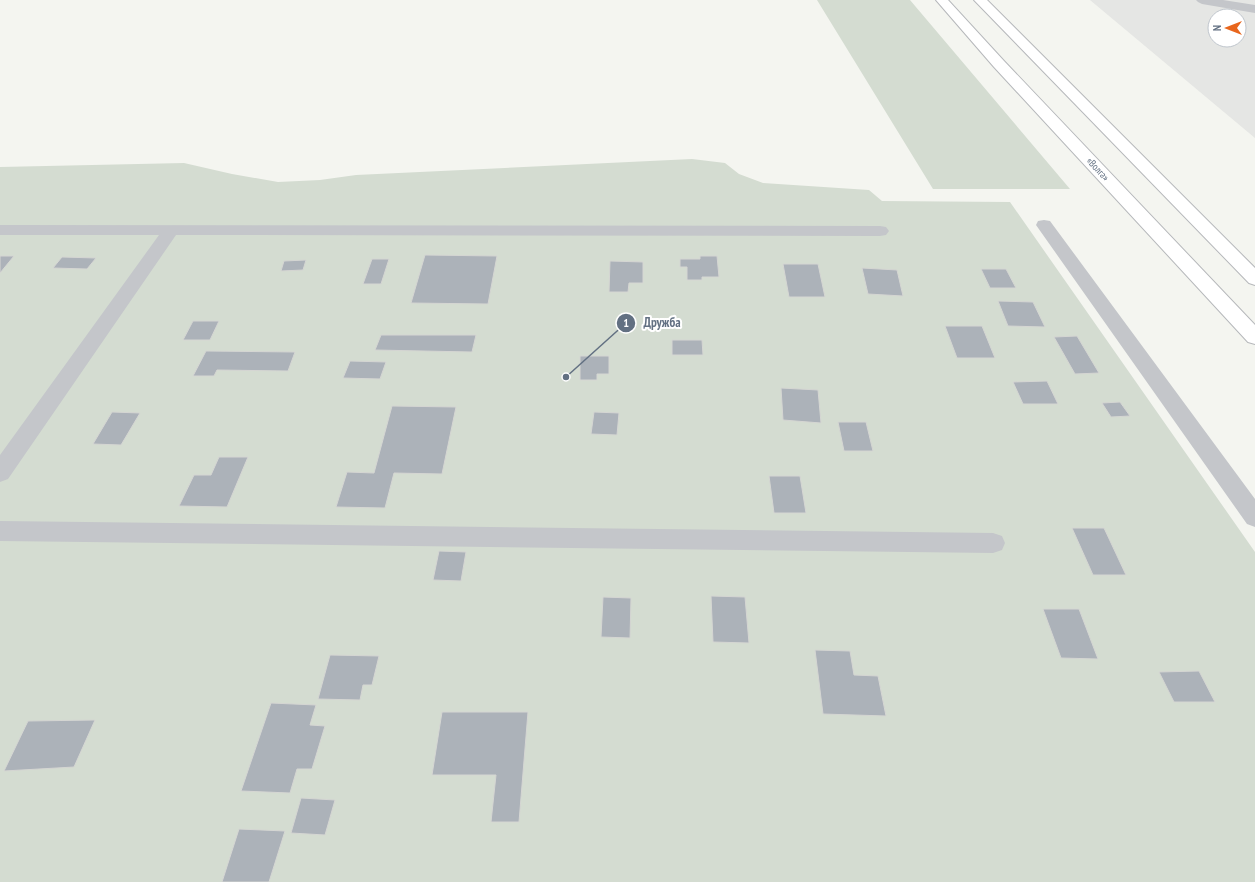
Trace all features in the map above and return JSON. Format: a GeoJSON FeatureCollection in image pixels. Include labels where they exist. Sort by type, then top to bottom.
{"type":"FeatureCollection","features":[{"type":"Feature","properties":{"kind":"highway","name":"«Волга»"},"geometry":{"type":"LineString","coordinates":[[942,0],[999,64],[1255,337]]}},
{"type":"Feature","properties":{"kind":"highway"},"geometry":{"type":"LineString","coordinates":[[980,0],[1255,279]]}},
{"type":"Feature","properties":{"kind":"lane"},"geometry":{"type":"LineString","coordinates":[[1202,0],[1255,9]]}},
{"type":"Feature","properties":{"kind":"lane"},"geometry":{"type":"LineString","coordinates":[[1044,225],[1255,517]]}},
{"type":"Feature","properties":{"kind":"lane"},"geometry":{"type":"LineString","coordinates":[[0,230],[880,231]]}},
{"type":"Feature","properties":{"kind":"lane"},"geometry":{"type":"LineString","coordinates":[[0,474],[171,230]]}},
{"type":"Feature","properties":{"kind":"lane"},"geometry":{"type":"LineString","coordinates":[[0,531],[992,543]]}},
{"type":"Feature","properties":{"kind":"shaded area"},"geometry":{"type":"Polygon","coordinates":[[[817,0],[910,0],[1070,189],[933,189],[817,0]]]}},
{"type":"Feature","properties":{"kind":"shaded area"},"geometry":{"type":"Polygon","coordinates":[[[1090,0],[1255,0],[1255,138],[1090,0]]]}},
{"type":"Feature","properties":{"kind":"shaded area"},"geometry":{"type":"Polygon","coordinates":[[[692,159],[725,163],[739,174],[763,183],[869,190],[882,201],[1010,202],[1255,552],[1255,882],[0,882],[0,167],[184,163],[232,174],[278,182],[320,180],[356,175],[692,159]]]}},
{"type":"Feature","properties":{"kind":"building"},"geometry":{"type":"Polygon","coordinates":[[[425,255],[497,256],[488,304],[411,303],[425,255]]]}},
{"type":"Feature","properties":{"kind":"building"},"geometry":{"type":"Polygon","coordinates":[[[0,256],[14,256],[0,273],[0,256]]]}},
{"type":"Feature","properties":{"kind":"building"},"geometry":{"type":"Polygon","coordinates":[[[700,256],[717,256],[719,277],[702,277],[702,280],[687,280],[687,267],[680,267],[680,259],[700,259],[700,256]]]}},
{"type":"Feature","properties":{"kind":"building"},"geometry":{"type":"Polygon","coordinates":[[[62,257],[96,258],[87,269],[53,268],[62,257]]]}},
{"type":"Feature","properties":{"kind":"building"},"geometry":{"type":"Polygon","coordinates":[[[372,259],[389,259],[381,284],[363,284],[372,259]]]}},
{"type":"Feature","properties":{"kind":"building"},"geometry":{"type":"Polygon","coordinates":[[[306,260],[303,270],[281,271],[284,261],[306,260]]]}},
{"type":"Feature","properties":{"kind":"building"},"geometry":{"type":"Polygon","coordinates":[[[610,261],[643,262],[643,283],[629,283],[628,292],[609,292],[610,261]]]}},
{"type":"Feature","properties":{"kind":"building"},"geometry":{"type":"Polygon","coordinates":[[[783,264],[818,264],[825,297],[789,297],[783,264]]]}},
{"type":"Feature","properties":{"kind":"building"},"geometry":{"type":"Polygon","coordinates":[[[862,268],[897,270],[903,296],[868,294],[862,268]]]}},
{"type":"Feature","properties":{"kind":"building"},"geometry":{"type":"Polygon","coordinates":[[[981,269],[1006,269],[1016,288],[990,288],[981,269]]]}},
{"type":"Feature","properties":{"kind":"building"},"geometry":{"type":"Polygon","coordinates":[[[998,301],[1033,302],[1045,327],[1008,326],[998,301]]]}},
{"type":"Feature","properties":{"kind":"building"},"geometry":{"type":"Polygon","coordinates":[[[193,321],[219,321],[210,340],[183,340],[193,321]]]}},
{"type":"Feature","properties":{"kind":"building"},"geometry":{"type":"Polygon","coordinates":[[[945,326],[982,326],[995,358],[957,358],[945,326]]]}},
{"type":"Feature","properties":{"kind":"building"},"geometry":{"type":"Polygon","coordinates":[[[381,335],[476,335],[472,352],[375,350],[381,335]]]}},
{"type":"Feature","properties":{"kind":"building"},"geometry":{"type":"Polygon","coordinates":[[[1077,336],[1099,373],[1075,374],[1054,337],[1077,336]]]}},
{"type":"Feature","properties":{"kind":"building"},"geometry":{"type":"Polygon","coordinates":[[[672,340],[702,340],[703,355],[672,355],[672,340]]]}},
{"type":"Feature","properties":{"kind":"building"},"geometry":{"type":"Polygon","coordinates":[[[206,351],[295,352],[288,371],[217,370],[214,376],[193,376],[206,351]]]}},
{"type":"Feature","properties":{"kind":"building"},"geometry":{"type":"Polygon","coordinates":[[[580,356],[609,356],[609,374],[597,374],[597,380],[580,380],[580,356]]]}},
{"type":"Feature","properties":{"kind":"building"},"geometry":{"type":"Polygon","coordinates":[[[350,361],[386,362],[380,379],[343,378],[350,361]]]}},
{"type":"Feature","properties":{"kind":"building"},"geometry":{"type":"Polygon","coordinates":[[[1047,381],[1058,404],[1023,404],[1013,382],[1047,381]]]}},
{"type":"Feature","properties":{"kind":"building"},"geometry":{"type":"Polygon","coordinates":[[[781,388],[818,390],[821,423],[783,420],[781,388]]]}},
{"type":"Feature","properties":{"kind":"building"},"geometry":{"type":"Polygon","coordinates":[[[1120,402],[1130,416],[1111,417],[1102,403],[1120,402]]]}},
{"type":"Feature","properties":{"kind":"building"},"geometry":{"type":"Polygon","coordinates":[[[392,406],[456,407],[442,474],[394,473],[385,508],[336,507],[347,472],[374,473],[392,406]]]}},
{"type":"Feature","properties":{"kind":"building"},"geometry":{"type":"Polygon","coordinates":[[[112,412],[140,413],[121,445],[93,444],[112,412]]]}},
{"type":"Feature","properties":{"kind":"building"},"geometry":{"type":"Polygon","coordinates":[[[594,412],[619,413],[617,435],[591,434],[594,412]]]}},
{"type":"Feature","properties":{"kind":"building"},"geometry":{"type":"Polygon","coordinates":[[[838,422],[866,422],[873,451],[844,451],[838,422]]]}},
{"type":"Feature","properties":{"kind":"building"},"geometry":{"type":"Polygon","coordinates":[[[219,457],[248,457],[227,507],[179,506],[194,475],[211,475],[219,457]]]}},
{"type":"Feature","properties":{"kind":"building"},"geometry":{"type":"Polygon","coordinates":[[[769,476],[800,476],[806,513],[774,513],[769,476]]]}},
{"type":"Feature","properties":{"kind":"building"},"geometry":{"type":"Polygon","coordinates":[[[1072,528],[1104,528],[1126,575],[1093,575],[1072,528]]]}},
{"type":"Feature","properties":{"kind":"building"},"geometry":{"type":"Polygon","coordinates":[[[439,551],[466,552],[461,581],[433,580],[439,551]]]}},
{"type":"Feature","properties":{"kind":"building"},"geometry":{"type":"Polygon","coordinates":[[[711,596],[745,597],[749,643],[713,642],[711,596]]]}},
{"type":"Feature","properties":{"kind":"building"},"geometry":{"type":"Polygon","coordinates":[[[603,597],[631,598],[630,638],[601,637],[603,597]]]}},
{"type":"Feature","properties":{"kind":"building"},"geometry":{"type":"Polygon","coordinates":[[[1043,609],[1079,609],[1098,659],[1061,658],[1043,609]]]}},
{"type":"Feature","properties":{"kind":"building"},"geometry":{"type":"Polygon","coordinates":[[[815,650],[850,651],[854,675],[878,676],[886,716],[823,714],[815,650]]]}},
{"type":"Feature","properties":{"kind":"building"},"geometry":{"type":"Polygon","coordinates":[[[330,655],[379,656],[372,685],[363,685],[360,700],[318,699],[330,655]]]}},
{"type":"Feature","properties":{"kind":"building"},"geometry":{"type":"Polygon","coordinates":[[[1199,671],[1215,702],[1174,702],[1159,672],[1199,671]]]}},
{"type":"Feature","properties":{"kind":"building"},"geometry":{"type":"Polygon","coordinates":[[[271,703],[316,705],[310,725],[325,726],[312,769],[297,769],[290,793],[241,791],[271,703]]]}},
{"type":"Feature","properties":{"kind":"building"},"geometry":{"type":"Polygon","coordinates":[[[442,712],[528,712],[519,822],[491,822],[496,775],[432,775],[442,712]]]}},
{"type":"Feature","properties":{"kind":"building"},"geometry":{"type":"Polygon","coordinates":[[[95,720],[74,767],[4,771],[28,721],[95,720]]]}},
{"type":"Feature","properties":{"kind":"building"},"geometry":{"type":"Polygon","coordinates":[[[301,798],[335,800],[325,835],[291,833],[301,798]]]}},
{"type":"Feature","properties":{"kind":"building"},"geometry":{"type":"Polygon","coordinates":[[[239,829],[285,831],[269,882],[222,882],[239,829]]]}},
{"type":"Feature","properties":{"kind":"place","name":"Дружба"},"geometry":{"type":"Point","coordinates":[566,377]}}]}
